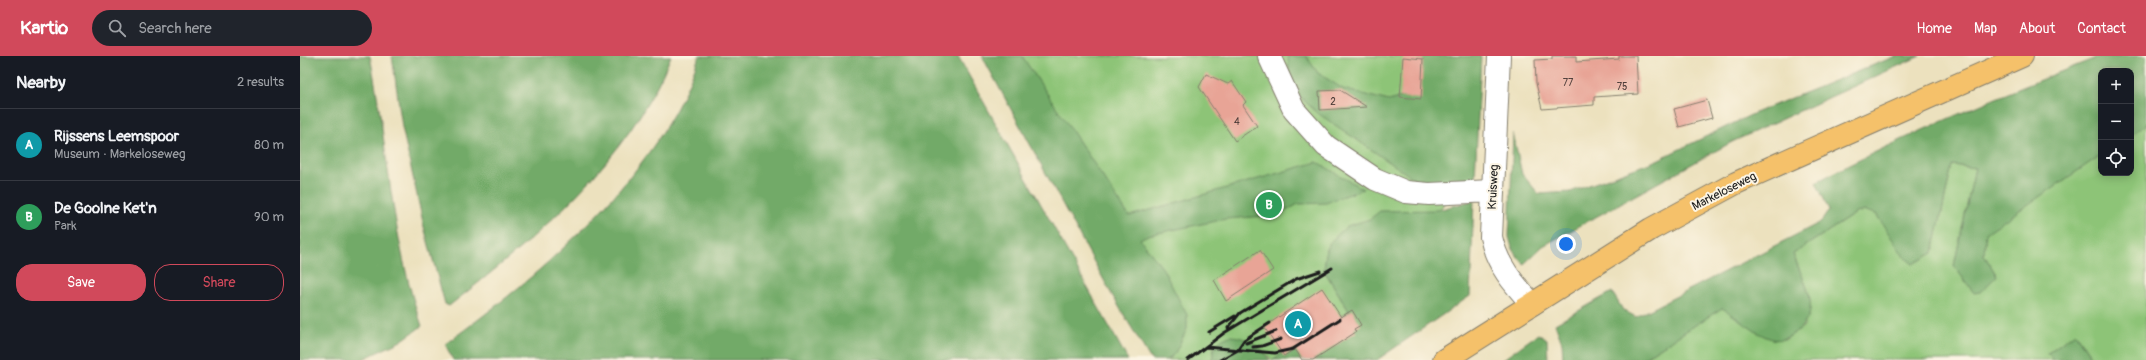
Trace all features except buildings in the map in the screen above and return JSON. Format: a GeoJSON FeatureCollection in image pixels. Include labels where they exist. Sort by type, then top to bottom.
{"type":"FeatureCollection","features":[{"type":"Feature","properties":{"kind":"main road","name":"Markeloseweg"},"geometry":{"type":"LineString","coordinates":[[1444,360],[1651,229],[1736,183],[2022,56]]}},
{"type":"Feature","properties":{"kind":"street"},"geometry":{"type":"LineString","coordinates":[[1269,56],[1294,110],[1326,146],[1375,180],[1406,192],[1429,194],[1492,191]]}},
{"type":"Feature","properties":{"kind":"street","name":"Kruisweg"},"geometry":{"type":"LineString","coordinates":[[1500,56],[1492,191],[1491,237],[1494,251],[1508,278],[1532,304]]}},
{"type":"Feature","properties":{"kind":"green space"},"geometry":{"type":"Polygon","coordinates":[[[300,56],[370,56],[403,260],[422,326],[401,341],[361,360],[300,360],[300,56]]]}},
{"type":"Feature","properties":{"kind":"green space"},"geometry":{"type":"Polygon","coordinates":[[[392,56],[671,56],[653,94],[630,130],[605,164],[546,225],[449,306],[445,304],[424,227],[402,127],[392,56]]]}},
{"type":"Feature","properties":{"kind":"green space"},"geometry":{"type":"Polygon","coordinates":[[[699,56],[958,56],[1128,360],[453,360],[445,344],[482,317],[558,253],[594,218],[628,180],[657,140],[682,99],[699,56]]]}},
{"type":"Feature","properties":{"kind":"green space"},"geometry":{"type":"Polygon","coordinates":[[[982,56],[1022,56],[1129,216],[1317,162],[1363,189],[1326,203],[1298,204],[1279,215],[1226,219],[1148,235],[1140,239],[1163,269],[1187,315],[1187,329],[1175,353],[1167,360],[1151,360],[1112,295],[982,56]]]}},
{"type":"Feature","properties":{"kind":"green space"},"geometry":{"type":"Polygon","coordinates":[[[1009,56],[1425,56],[1456,180],[1452,191],[1432,222],[1327,249],[1324,270],[1349,311],[1272,360],[1260,348],[1214,346],[1212,360],[1167,360],[1172,357],[1009,56]]]}},
{"type":"Feature","properties":{"kind":"green space"},"geometry":{"type":"Polygon","coordinates":[[[1288,56],[1306,56],[1318,73],[1343,89],[1389,101],[1419,91],[1421,56],[1481,56],[1475,178],[1420,183],[1319,114],[1290,88],[1288,56]]]}},
{"type":"Feature","properties":{"kind":"green space"},"geometry":{"type":"Polygon","coordinates":[[[1896,56],[1920,56],[1732,142],[1543,246],[1524,264],[1513,251],[1509,237],[1513,133],[1522,174],[1539,194],[1570,192],[1655,161],[1757,112],[1896,56]]]}},
{"type":"Feature","properties":{"kind":"green space"},"geometry":{"type":"Polygon","coordinates":[[[2101,56],[2146,56],[2146,124],[2134,133],[2134,68],[2098,68],[2098,157],[1986,233],[1984,255],[1997,276],[1980,292],[1974,293],[1954,266],[1975,168],[1952,165],[1933,253],[1913,264],[1904,257],[1876,214],[1865,211],[1856,213],[1793,254],[1806,286],[1810,306],[1809,315],[1804,324],[1784,339],[1772,339],[1759,334],[1722,308],[1641,360],[1563,360],[1562,343],[1555,324],[1612,292],[1623,310],[1636,317],[1821,222],[1829,210],[1816,182],[1885,147],[2029,85],[2101,56]]]}},
{"type":"Feature","properties":{"kind":"green space"},"geometry":{"type":"Polygon","coordinates":[[[2146,124],[2146,360],[2093,360],[2075,333],[2048,353],[2053,360],[1641,360],[1722,307],[1772,339],[1786,339],[1804,326],[1809,293],[1793,254],[1856,213],[1865,211],[1876,214],[1885,227],[1933,253],[1952,165],[1975,168],[1954,266],[1997,276],[1984,255],[1985,233],[2098,157],[2098,176],[2134,176],[2134,133],[2146,124]]]}},
{"type":"Feature","properties":{"kind":"green space"},"geometry":{"type":"Polygon","coordinates":[[[1474,200],[1470,296],[1377,360],[1272,360],[1349,311],[1324,270],[1326,253],[1330,242],[1347,226],[1370,219],[1380,211],[1438,210],[1474,200]]]}},
{"type":"Feature","properties":{"kind":"green space"},"geometry":{"type":"Polygon","coordinates":[[[2075,333],[2093,360],[2053,360],[2048,353],[2075,333]]]}},
{"type":"Feature","properties":{"kind":"green space"},"geometry":{"type":"Polygon","coordinates":[[[1538,334],[1547,340],[1548,360],[1502,360],[1538,334]]]}},
{"type":"Feature","properties":{"kind":"green space"},"geometry":{"type":"Polygon","coordinates":[[[1230,336],[1243,338],[1253,343],[1270,360],[1212,360],[1216,345],[1230,336]]]}},
{"type":"Feature","properties":{"kind":"railway"},"geometry":{"type":"LineString","coordinates":[[1188,360],[1224,333],[1332,268]]}},
{"type":"Feature","properties":{"kind":"railway"},"geometry":{"type":"LineString","coordinates":[[1228,328],[1240,313],[1296,279],[1320,271]]}},
{"type":"Feature","properties":{"kind":"railway"},"geometry":{"type":"LineString","coordinates":[[1209,332],[1235,316]]}},
{"type":"Feature","properties":{"kind":"railway"},"geometry":{"type":"LineString","coordinates":[[1206,347],[1275,353],[1293,349],[1340,319]]}},
{"type":"Feature","properties":{"kind":"railway"},"geometry":{"type":"LineString","coordinates":[[1237,350],[1244,340],[1270,323]]}},
{"type":"Feature","properties":{"kind":"railway"},"geometry":{"type":"LineString","coordinates":[[1246,343],[1276,331]]}},
{"type":"Feature","properties":{"kind":"railway"},"geometry":{"type":"LineString","coordinates":[[1253,347],[1262,346],[1281,339]]}},
{"type":"Feature","properties":{"kind":"railway"},"geometry":{"type":"LineString","coordinates":[[1220,360],[1238,350]]}},
{"type":"Feature","properties":{"kind":"place","name":"De Goolne Ket'n"},"geometry":{"type":"Point","coordinates":[1269,205]}},
{"type":"Feature","properties":{"kind":"place","name":"Rijssens Leemspoor"},"geometry":{"type":"Point","coordinates":[1298,324]}}]}
